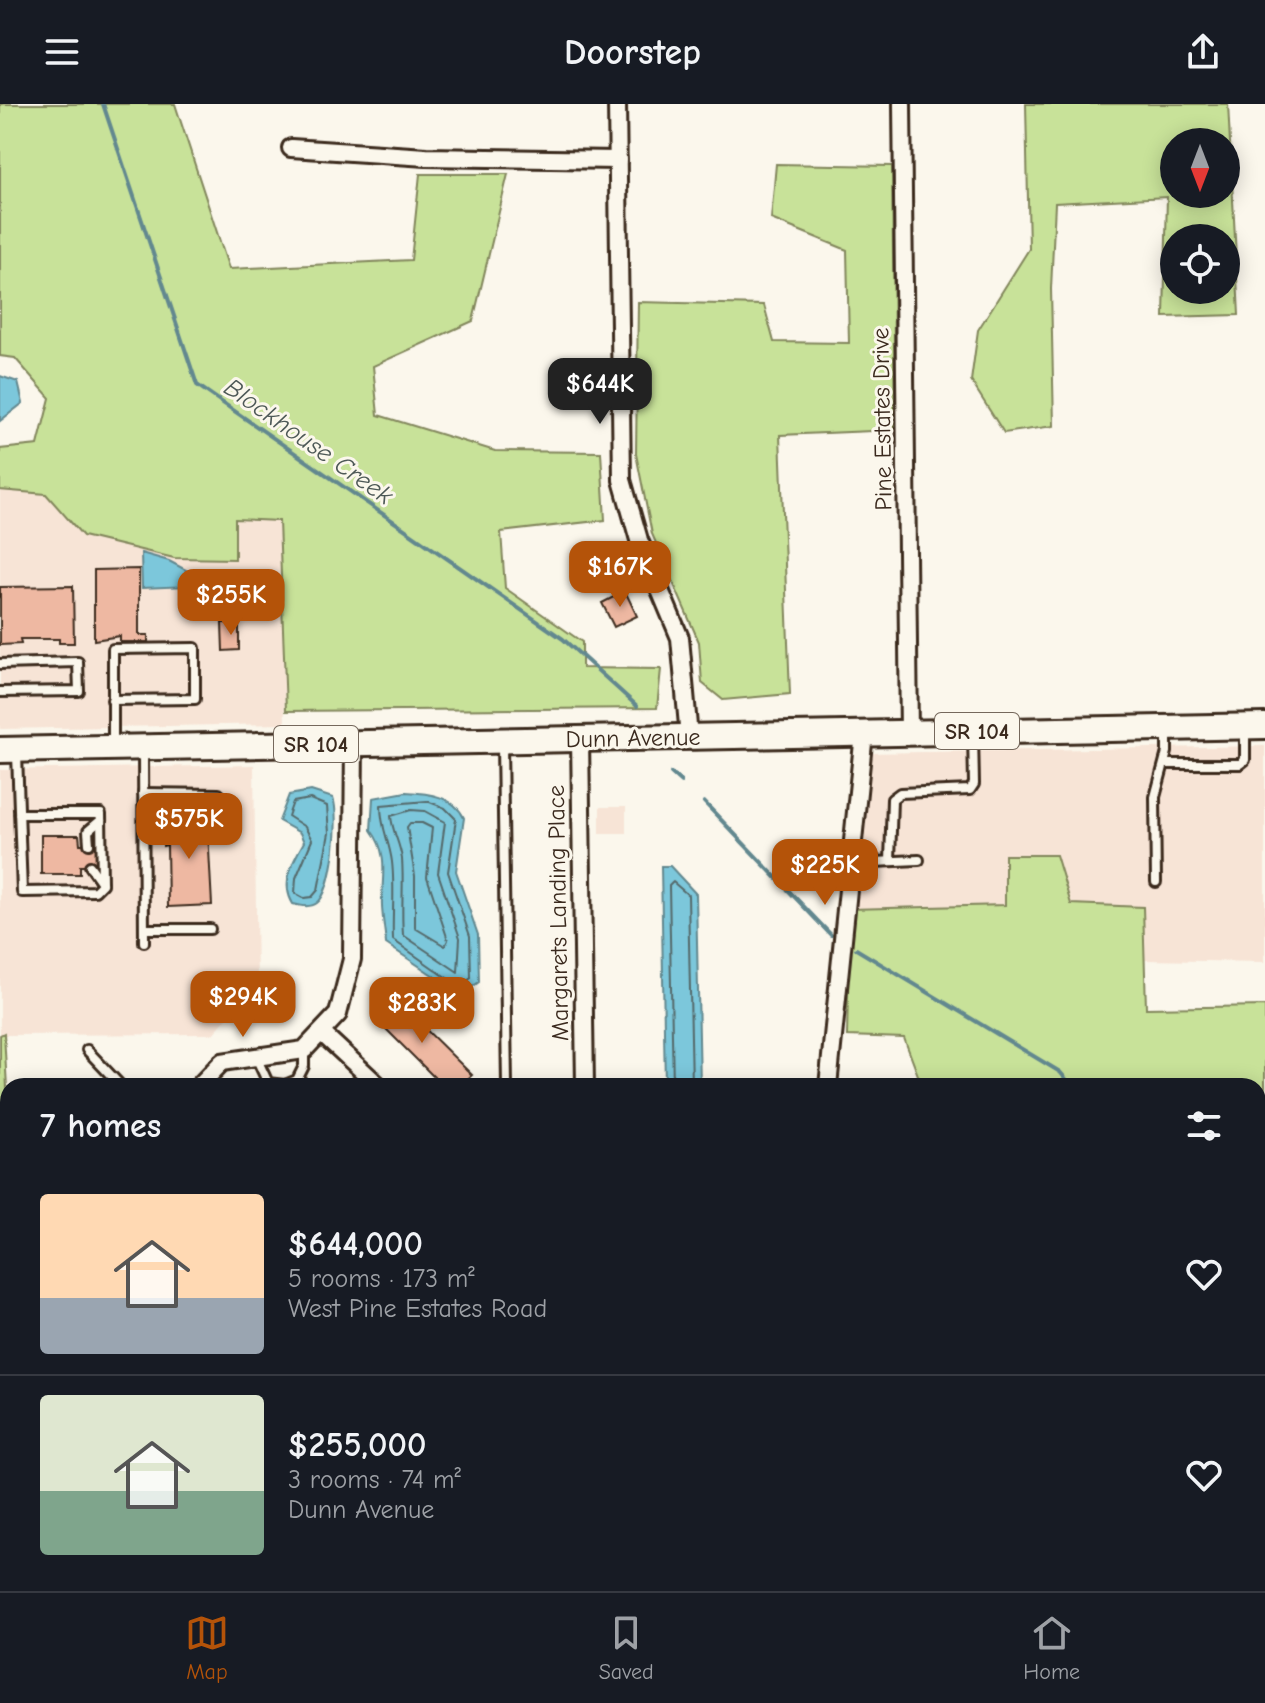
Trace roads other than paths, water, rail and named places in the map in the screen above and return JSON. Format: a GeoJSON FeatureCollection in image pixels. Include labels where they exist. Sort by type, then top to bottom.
{"type":"FeatureCollection","features":[{"type":"Feature","properties":{"kind":"main road","name":"Dunn Avenue"},"geometry":{"type":"LineString","coordinates":[[8,749],[1255,726]]}},
{"type":"Feature","properties":{"kind":"street"},"geometry":{"type":"LineString","coordinates":[[617,104],[622,480],[639,540],[680,638],[689,737]]}},
{"type":"Feature","properties":{"kind":"street","name":"Pine Estates Drive"},"geometry":{"type":"LineString","coordinates":[[902,104],[909,733]]}},
{"type":"Feature","properties":{"kind":"street"},"geometry":{"type":"LineString","coordinates":[[291,148],[426,157],[618,160]]}},
{"type":"Feature","properties":{"kind":"street"},"geometry":{"type":"LineString","coordinates":[[829,1078],[864,733]]}},
{"type":"Feature","properties":{"kind":"street","name":"Margarets Landing Place"},"geometry":{"type":"LineString","coordinates":[[580,739],[585,1078]]}},
{"type":"Feature","properties":{"kind":"street"},"geometry":{"type":"LineString","coordinates":[[207,1078],[222,1062],[304,1050],[323,1034],[338,1014],[352,959],[354,743]]}},
{"type":"Feature","properties":{"kind":"street"},"geometry":{"type":"LineString","coordinates":[[323,1034],[370,1078]]}},
{"type":"Feature","properties":{"kind":"lane"},"geometry":{"type":"LineString","coordinates":[[112,700],[195,699],[195,648],[113,649],[112,700],[113,747]]}},
{"type":"Feature","properties":{"kind":"lane"},"geometry":{"type":"LineString","coordinates":[[0,664],[78,662],[79,691],[0,692]]}},
{"type":"Feature","properties":{"kind":"lane"},"geometry":{"type":"LineString","coordinates":[[1165,764],[1240,764],[1245,760],[1255,726]]}},
{"type":"Feature","properties":{"kind":"lane"},"geometry":{"type":"LineString","coordinates":[[1156,882],[1155,797],[1165,764],[1167,728]]}},
{"type":"Feature","properties":{"kind":"lane"},"geometry":{"type":"LineString","coordinates":[[890,861],[892,799],[900,793],[970,790],[974,784],[973,731]]}},
{"type":"Feature","properties":{"kind":"lane"},"geometry":{"type":"LineString","coordinates":[[503,740],[500,778],[507,1078]]}},
{"type":"Feature","properties":{"kind":"lane"},"geometry":{"type":"LineString","coordinates":[[143,747],[144,942]]}},
{"type":"Feature","properties":{"kind":"lane"},"geometry":{"type":"LineString","coordinates":[[8,749],[19,814],[22,892],[95,891],[102,884],[101,814],[19,814]]}},
{"type":"Feature","properties":{"kind":"lane"},"geometry":{"type":"LineString","coordinates":[[143,793],[219,794],[223,799],[223,831]]}},
{"type":"Feature","properties":{"kind":"lane"},"geometry":{"type":"LineString","coordinates":[[89,844],[88,831],[101,820]]}},
{"type":"Feature","properties":{"kind":"lane"},"geometry":{"type":"LineString","coordinates":[[850,863],[919,860]]}},
{"type":"Feature","properties":{"kind":"lane"},"geometry":{"type":"LineString","coordinates":[[90,866],[102,884]]}},
{"type":"Feature","properties":{"kind":"lane"},"geometry":{"type":"LineString","coordinates":[[144,929],[210,929]]}},
{"type":"Feature","properties":{"kind":"lane"},"geometry":{"type":"LineString","coordinates":[[87,1050],[113,1078]]}},
{"type":"Feature","properties":{"kind":"lane"},"geometry":{"type":"LineString","coordinates":[[298,1078],[304,1066],[304,1050]]}},
{"type":"Feature","properties":{"kind":"lane"},"geometry":{"type":"LineString","coordinates":[[256,1057],[266,1078]]}},
{"type":"Feature","properties":{"kind":"water"},"geometry":{"type":"Polygon","coordinates":[[[0,376],[18,382],[23,403],[0,421],[0,376]]]}},
{"type":"Feature","properties":{"kind":"water"},"geometry":{"type":"Polygon","coordinates":[[[141,553],[169,561],[214,585],[142,588],[141,553]]]}},
{"type":"Feature","properties":{"kind":"water"},"geometry":{"type":"Polygon","coordinates":[[[311,791],[333,798],[336,820],[331,869],[323,896],[317,903],[305,906],[293,904],[288,888],[292,864],[304,842],[300,833],[279,821],[289,795],[311,791]]]}},
{"type":"Feature","properties":{"kind":"water"},"geometry":{"type":"Polygon","coordinates":[[[406,792],[447,800],[464,818],[456,871],[478,935],[479,982],[461,995],[446,990],[437,978],[386,944],[382,909],[382,855],[371,830],[373,798],[406,792]]]}},
{"type":"Feature","properties":{"kind":"water"},"geometry":{"type":"Polygon","coordinates":[[[661,866],[670,866],[696,894],[700,1078],[665,1078],[661,866]]]}},
{"type":"Feature","properties":{"kind":"waterway","name":"Blockhouse Creek"},"geometry":{"type":"LineString","coordinates":[[103,104],[197,385],[563,639],[637,706]]}},
{"type":"Feature","properties":{"kind":"waterway","name":"Blockhouse Creek"},"geometry":{"type":"LineString","coordinates":[[671,773],[681,782]]}},
{"type":"Feature","properties":{"kind":"waterway","name":"Blockhouse Creek"},"geometry":{"type":"LineString","coordinates":[[704,802],[831,935]]}},
{"type":"Feature","properties":{"kind":"waterway","name":"Blockhouse Creek"},"geometry":{"type":"LineString","coordinates":[[856,949],[1060,1072],[1065,1078]]}}]}
